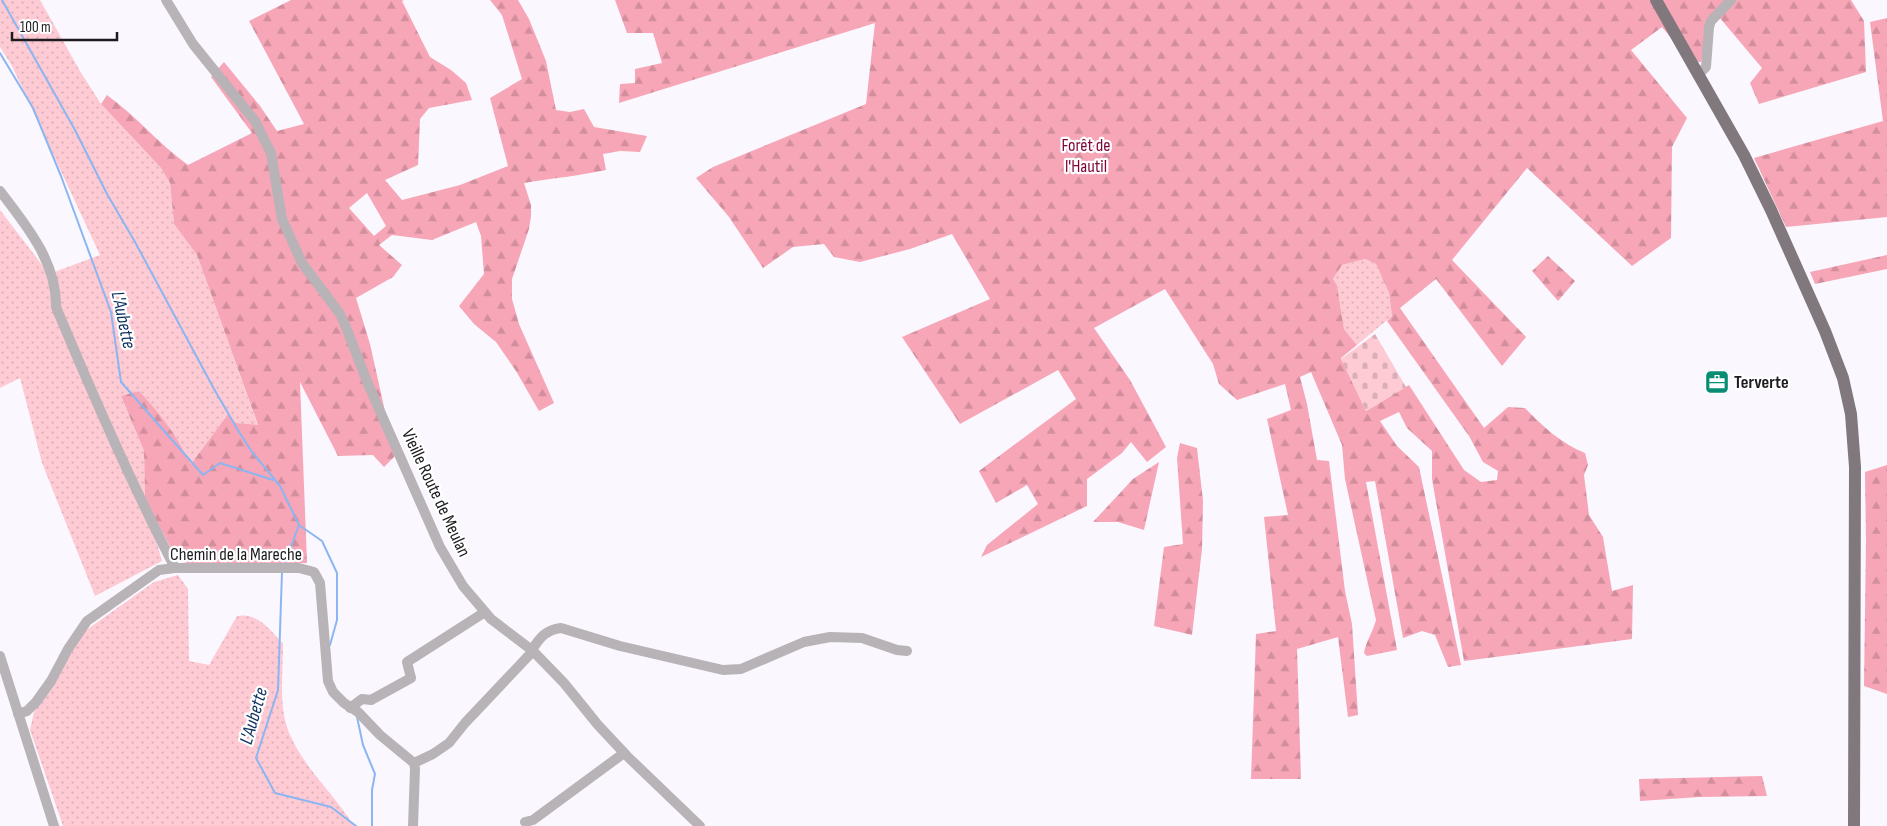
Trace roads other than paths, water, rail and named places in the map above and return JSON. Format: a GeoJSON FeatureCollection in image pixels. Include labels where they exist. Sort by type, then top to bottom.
{"type":"FeatureCollection","features":[{"type":"Feature","properties":{"kind":"main road"},"geometry":{"type":"LineString","coordinates":[[1656,0],[1744,155],[1771,210],[1843,378],[1851,414],[1855,467],[1854,826]]}},
{"type":"Feature","properties":{"kind":"street","name":"Vieille Route de Meulan"},"geometry":{"type":"LineString","coordinates":[[166,0],[194,44],[255,121],[271,153],[282,219],[302,263],[340,314],[368,384],[440,547],[463,586],[485,612],[532,650],[564,683],[598,725],[624,753],[700,826]]}},
{"type":"Feature","properties":{"kind":"street"},"geometry":{"type":"LineString","coordinates":[[1698,75],[1706,67],[1708,27],[1730,0]]}},
{"type":"Feature","properties":{"kind":"street"},"geometry":{"type":"LineString","coordinates":[[0,191],[38,242],[52,280],[56,307],[151,522],[175,568]]}},
{"type":"Feature","properties":{"kind":"street","name":"Chemin de la Mareche"},"geometry":{"type":"LineString","coordinates":[[18,714],[27,711],[36,702],[51,681],[68,649],[87,621],[158,570],[175,568],[299,568],[314,572],[320,583],[328,681],[333,692],[350,708],[358,712],[380,736],[414,763]]}},
{"type":"Feature","properties":{"kind":"street"},"geometry":{"type":"LineString","coordinates":[[350,708],[362,699],[371,700],[412,678],[407,662],[485,612]]}},
{"type":"Feature","properties":{"kind":"street"},"geometry":{"type":"LineString","coordinates":[[413,826],[414,763],[433,754],[449,743],[532,650],[544,633],[552,629],[562,628],[620,646],[722,670],[741,669],[804,642],[830,637],[862,638],[897,650],[907,651]]}},
{"type":"Feature","properties":{"kind":"street"},"geometry":{"type":"LineString","coordinates":[[0,656],[54,826]]}},
{"type":"Feature","properties":{"kind":"street"},"geometry":{"type":"LineString","coordinates":[[525,822],[533,820],[624,753]]}},
{"type":"Feature","properties":{"kind":"waterway","name":"L'Aubette"},"geometry":{"type":"LineString","coordinates":[[2,0],[239,432],[252,452],[280,486],[299,525],[322,541],[337,573],[337,620],[330,645]]}},
{"type":"Feature","properties":{"kind":"waterway","name":"L'Aubette"},"geometry":{"type":"LineString","coordinates":[[0,53],[33,108],[61,176],[111,312],[121,382],[203,475],[220,463],[273,480]]}},
{"type":"Feature","properties":{"kind":"waterway","name":"L'Aubette"},"geometry":{"type":"LineString","coordinates":[[284,565],[299,525]]}},
{"type":"Feature","properties":{"kind":"waterway","name":"L'Aubette"},"geometry":{"type":"LineString","coordinates":[[282,572],[278,690],[256,758],[275,793],[331,807],[356,826]]}},
{"type":"Feature","properties":{"kind":"waterway","name":"L'Aubette"},"geometry":{"type":"LineString","coordinates":[[357,717],[363,745],[375,774],[372,790],[372,826]]}},
{"type":"Feature","properties":{"kind":"place","name":"Terverte"},"geometry":{"type":"Point","coordinates":[1717,382]}},
{"type":"Feature","properties":{"kind":"park label","name":"Forêt de l'Hautil"},"geometry":{"type":"Point","coordinates":[1086,155]}}]}
